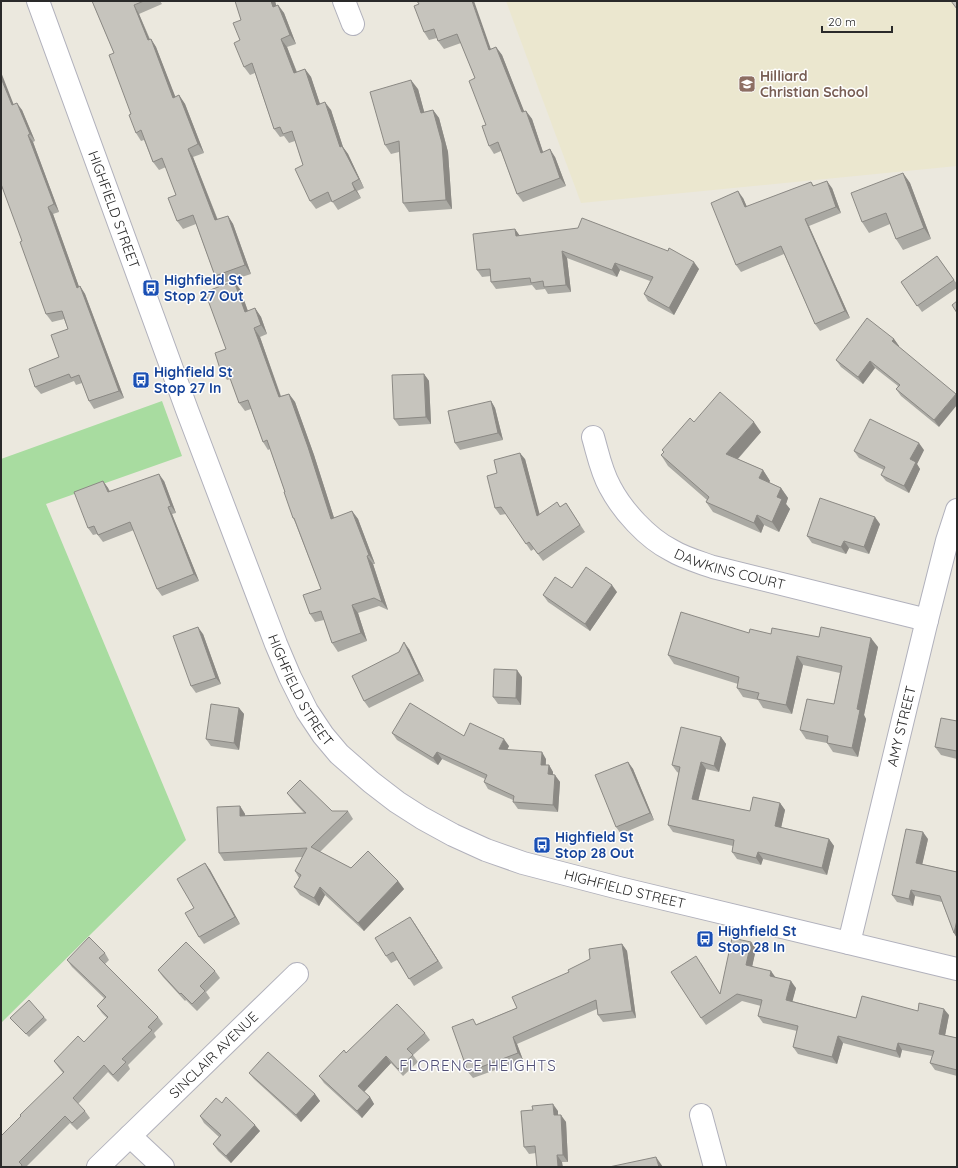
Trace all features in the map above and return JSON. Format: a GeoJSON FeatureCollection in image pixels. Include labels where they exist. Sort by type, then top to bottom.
{"type":"FeatureCollection","features":[{"type":"Feature","properties":{"kind":"street","name":"HIGHFIELD STREET"},"geometry":{"type":"LineString","coordinates":[[38,1],[187,410],[276,644],[307,712],[323,735],[339,754],[398,802],[422,818],[453,836],[523,863],[620,888],[957,969]]}},
{"type":"Feature","properties":{"kind":"street"},"geometry":{"type":"LineString","coordinates":[[344,1],[353,24]]}},
{"type":"Feature","properties":{"kind":"street","name":"DAWKINS COURT"},"geometry":{"type":"LineString","coordinates":[[593,437],[604,474],[609,486],[620,504],[651,536],[669,550],[691,560],[714,567],[927,620]]}},
{"type":"Feature","properties":{"kind":"street","name":"AMY STREET"},"geometry":{"type":"LineString","coordinates":[[849,943],[927,620],[952,542],[957,510]]}},
{"type":"Feature","properties":{"kind":"street","name":"SINCLAIR AVENUE"},"geometry":{"type":"LineString","coordinates":[[98,1167],[297,974]]}},
{"type":"Feature","properties":{"kind":"street"},"geometry":{"type":"LineString","coordinates":[[701,1115],[715,1167]]}},
{"type":"Feature","properties":{"kind":"street"},"geometry":{"type":"LineString","coordinates":[[130,1136],[163,1167]]}},
{"type":"Feature","properties":{"kind":"shaded area","name":"Hilliard Christian School"},"geometry":{"type":"Polygon","coordinates":[[[506,1],[957,1],[957,166],[581,203],[506,1]]]}},
{"type":"Feature","properties":{"kind":"green space"},"geometry":{"type":"Polygon","coordinates":[[[162,401],[182,456],[46,504],[186,840],[1,1023],[1,459],[162,401]]]}},
{"type":"Feature","properties":{"kind":"building"},"geometry":{"type":"Polygon","coordinates":[[[92,1],[144,1],[134,5],[148,40],[151,39],[173,98],[179,95],[198,144],[188,149],[215,220],[228,216],[245,265],[215,276],[193,215],[177,221],[168,198],[176,195],[162,158],[153,162],[141,130],[136,133],[129,115],[131,114],[109,55],[114,53],[92,1]]]}},
{"type":"Feature","properties":{"kind":"building"},"geometry":{"type":"Polygon","coordinates":[[[235,1],[271,1],[273,7],[278,5],[290,35],[281,39],[294,73],[305,69],[317,105],[325,102],[340,147],[342,146],[359,179],[352,183],[355,190],[332,202],[328,192],[310,201],[295,169],[303,165],[292,131],[283,134],[280,127],[274,129],[252,63],[244,67],[234,43],[240,40],[233,23],[241,20],[235,1]]]}},
{"type":"Feature","properties":{"kind":"building"},"geometry":{"type":"Polygon","coordinates":[[[417,1],[472,1],[489,50],[496,47],[522,112],[526,111],[541,153],[550,149],[560,178],[517,194],[498,142],[489,146],[482,126],[486,125],[469,81],[475,78],[457,34],[438,41],[434,29],[424,32],[414,6],[419,4],[417,1]]]}},
{"type":"Feature","properties":{"kind":"building"},"geometry":{"type":"Polygon","coordinates":[[[951,1],[957,1],[957,9],[951,1]]]}},
{"type":"Feature","properties":{"kind":"building"},"geometry":{"type":"Polygon","coordinates":[[[1,78],[12,105],[17,103],[30,134],[28,135],[54,204],[48,207],[77,288],[80,286],[119,391],[89,401],[79,375],[71,378],[69,374],[35,387],[29,369],[59,357],[51,335],[68,329],[62,311],[46,314],[1,184],[1,78]]]}},
{"type":"Feature","properties":{"kind":"building"},"geometry":{"type":"Polygon","coordinates":[[[411,80],[421,113],[433,110],[442,143],[446,200],[403,203],[399,141],[385,145],[370,92],[411,80]]]}},
{"type":"Feature","properties":{"kind":"building"},"geometry":{"type":"Polygon","coordinates":[[[903,173],[924,228],[896,239],[886,213],[862,222],[851,193],[903,173]]]}},
{"type":"Feature","properties":{"kind":"building"},"geometry":{"type":"Polygon","coordinates":[[[827,181],[836,207],[805,219],[845,311],[815,324],[781,246],[736,265],[711,203],[738,191],[745,207],[811,182],[813,186],[827,181]]]}},
{"type":"Feature","properties":{"kind":"building"},"geometry":{"type":"Polygon","coordinates":[[[582,218],[668,251],[669,248],[694,262],[669,308],[644,294],[653,277],[615,263],[612,270],[562,251],[566,285],[544,287],[543,281],[531,283],[530,278],[491,282],[490,269],[477,270],[473,234],[515,229],[516,236],[578,228],[582,218]]]}},
{"type":"Feature","properties":{"kind":"building"},"geometry":{"type":"Polygon","coordinates":[[[937,256],[954,280],[917,306],[901,282],[937,256]]]}},
{"type":"Feature","properties":{"kind":"building"},"geometry":{"type":"Polygon","coordinates":[[[234,281],[245,312],[255,308],[261,325],[254,328],[279,397],[289,394],[331,519],[352,511],[369,555],[367,556],[382,602],[374,598],[352,605],[361,633],[332,643],[321,611],[310,614],[303,595],[321,589],[293,518],[267,440],[263,442],[248,400],[239,403],[227,370],[221,372],[215,353],[226,349],[205,292],[234,281]]]}},
{"type":"Feature","properties":{"kind":"building"},"geometry":{"type":"Polygon","coordinates":[[[957,301],[957,313],[952,305],[957,301]]]}},
{"type":"Feature","properties":{"kind":"building"},"geometry":{"type":"Polygon","coordinates":[[[867,318],[894,339],[892,341],[956,394],[934,420],[896,389],[900,385],[870,361],[858,377],[836,360],[867,318]]]}},
{"type":"Feature","properties":{"kind":"building"},"geometry":{"type":"Polygon","coordinates":[[[424,374],[426,417],[394,419],[392,375],[424,374]]]}},
{"type":"Feature","properties":{"kind":"building"},"geometry":{"type":"Polygon","coordinates":[[[720,392],[754,422],[726,454],[763,470],[759,478],[781,488],[777,497],[782,499],[772,522],[757,515],[754,523],[706,502],[709,497],[661,455],[664,452],[662,450],[690,418],[694,422],[720,392]]]}},
{"type":"Feature","properties":{"kind":"building"},"geometry":{"type":"Polygon","coordinates":[[[491,401],[498,433],[455,443],[448,411],[491,401]]]}},
{"type":"Feature","properties":{"kind":"building"},"geometry":{"type":"Polygon","coordinates":[[[870,419],[919,443],[910,459],[916,462],[904,486],[881,475],[885,467],[854,451],[870,419]]]}},
{"type":"Feature","properties":{"kind":"building"},"geometry":{"type":"Polygon","coordinates":[[[520,453],[537,516],[557,502],[560,507],[566,503],[580,525],[538,554],[529,542],[526,544],[501,507],[495,508],[487,476],[497,473],[494,460],[520,453]]]}},
{"type":"Feature","properties":{"kind":"building"},"geometry":{"type":"Polygon","coordinates":[[[159,474],[171,506],[168,507],[194,574],[157,589],[130,522],[98,535],[94,526],[88,528],[74,492],[103,481],[108,492],[159,474]]]}},
{"type":"Feature","properties":{"kind":"building"},"geometry":{"type":"Polygon","coordinates":[[[820,498],[875,517],[864,547],[844,541],[841,547],[807,536],[820,498]]]}},
{"type":"Feature","properties":{"kind":"building"},"geometry":{"type":"Polygon","coordinates":[[[586,567],[612,585],[585,624],[543,595],[555,577],[572,588],[586,567]]]}},
{"type":"Feature","properties":{"kind":"building"},"geometry":{"type":"Polygon","coordinates":[[[681,612],[749,633],[750,629],[771,634],[772,628],[819,637],[821,627],[871,638],[857,709],[860,710],[852,748],[827,743],[828,736],[800,730],[807,699],[834,704],[842,666],[797,656],[786,705],[757,699],[759,693],[737,688],[739,677],[668,655],[681,612]]]}},
{"type":"Feature","properties":{"kind":"building"},"geometry":{"type":"Polygon","coordinates":[[[198,627],[216,678],[191,686],[173,636],[198,627]]]}},
{"type":"Feature","properties":{"kind":"building"},"geometry":{"type":"Polygon","coordinates":[[[404,642],[419,674],[364,701],[352,676],[399,652],[404,642]]]}},
{"type":"Feature","properties":{"kind":"building"},"geometry":{"type":"Polygon","coordinates":[[[494,669],[517,670],[516,698],[493,697],[494,669]]]}},
{"type":"Feature","properties":{"kind":"building"},"geometry":{"type":"Polygon","coordinates":[[[410,703],[464,736],[470,723],[504,739],[499,749],[542,752],[541,765],[549,765],[548,774],[555,775],[553,805],[513,802],[514,796],[484,782],[487,775],[437,752],[433,758],[392,733],[410,703]]]}},
{"type":"Feature","properties":{"kind":"building"},"geometry":{"type":"Polygon","coordinates":[[[211,704],[239,708],[234,743],[206,739],[211,704]]]}},
{"type":"Feature","properties":{"kind":"building"},"geometry":{"type":"Polygon","coordinates":[[[941,718],[957,721],[957,751],[935,747],[941,718]]]}},
{"type":"Feature","properties":{"kind":"building"},"geometry":{"type":"Polygon","coordinates":[[[681,727],[721,737],[714,766],[701,762],[692,799],[750,811],[753,797],[780,803],[775,826],[829,839],[822,868],[758,852],[756,858],[732,852],[734,840],[668,825],[680,767],[672,765],[681,727]]]}},
{"type":"Feature","properties":{"kind":"building"},"geometry":{"type":"Polygon","coordinates":[[[628,762],[650,813],[616,827],[595,775],[628,762]]]}},
{"type":"Feature","properties":{"kind":"building"},"geometry":{"type":"Polygon","coordinates":[[[300,780],[332,811],[348,811],[311,847],[351,868],[368,851],[398,881],[358,923],[320,887],[314,898],[294,887],[301,875],[295,871],[307,848],[219,853],[217,807],[240,806],[240,816],[306,813],[287,793],[300,780]]]}},
{"type":"Feature","properties":{"kind":"building"},"geometry":{"type":"Polygon","coordinates":[[[906,829],[923,832],[916,863],[957,872],[957,920],[954,933],[940,896],[911,890],[909,899],[892,895],[906,829]]]}},
{"type":"Feature","properties":{"kind":"building"},"geometry":{"type":"Polygon","coordinates":[[[205,863],[235,917],[199,937],[185,913],[194,908],[177,879],[205,863]]]}},
{"type":"Feature","properties":{"kind":"building"},"geometry":{"type":"Polygon","coordinates":[[[410,917],[438,961],[409,979],[393,952],[386,956],[375,938],[410,917]]]}},
{"type":"Feature","properties":{"kind":"building"},"geometry":{"type":"Polygon","coordinates":[[[89,937],[105,953],[99,958],[158,1017],[148,1027],[152,1030],[122,1059],[126,1062],[113,1075],[104,1065],[73,1098],[85,1111],[72,1123],[65,1116],[19,1162],[22,1165],[21,1167],[1,1167],[1,1136],[64,1072],[54,1061],[78,1036],[84,1042],[108,1017],[97,1006],[106,997],[67,960],[89,937]]]}},
{"type":"Feature","properties":{"kind":"building"},"geometry":{"type":"Polygon","coordinates":[[[732,938],[751,942],[746,965],[771,971],[770,976],[791,981],[786,1000],[856,1018],[862,996],[918,1011],[919,1003],[944,1009],[939,1034],[957,1038],[957,1070],[930,1063],[934,1051],[898,1043],[896,1051],[838,1036],[832,1057],[793,1047],[798,1026],[758,1016],[762,1000],[737,994],[701,1018],[671,972],[696,956],[720,994],[732,938]]]}},
{"type":"Feature","properties":{"kind":"building"},"geometry":{"type":"Polygon","coordinates":[[[186,942],[215,971],[200,986],[205,991],[192,1004],[181,993],[180,994],[158,970],[186,942]]]}},
{"type":"Feature","properties":{"kind":"building"},"geometry":{"type":"Polygon","coordinates":[[[622,944],[632,1011],[598,1015],[596,1000],[513,1037],[518,1053],[468,1072],[452,1027],[473,1019],[476,1025],[517,1008],[512,997],[569,972],[568,970],[590,959],[589,949],[622,944]]]}},
{"type":"Feature","properties":{"kind":"building"},"geometry":{"type":"Polygon","coordinates":[[[29,1000],[44,1017],[26,1034],[10,1018],[29,1000]]]}},
{"type":"Feature","properties":{"kind":"building"},"geometry":{"type":"Polygon","coordinates":[[[397,1004],[425,1033],[407,1049],[413,1055],[398,1069],[386,1056],[358,1086],[370,1097],[357,1111],[319,1076],[344,1050],[346,1053],[397,1004]]]}},
{"type":"Feature","properties":{"kind":"building"},"geometry":{"type":"Polygon","coordinates":[[[268,1052],[315,1094],[296,1115],[249,1073],[268,1052]]]}},
{"type":"Feature","properties":{"kind":"building"},"geometry":{"type":"Polygon","coordinates":[[[226,1097],[255,1125],[226,1156],[213,1144],[221,1135],[200,1116],[216,1098],[222,1103],[226,1097]]]}},
{"type":"Feature","properties":{"kind":"building"},"geometry":{"type":"Polygon","coordinates":[[[553,1104],[554,1115],[561,1115],[563,1155],[557,1155],[558,1167],[537,1167],[535,1146],[524,1147],[521,1111],[533,1110],[532,1106],[553,1104]]]}},
{"type":"Feature","properties":{"kind":"building"},"geometry":{"type":"Polygon","coordinates":[[[656,1157],[659,1167],[609,1167],[656,1157]]]}},
{"type":"Feature","properties":{"kind":"place","name":"Hilliard Christian School"},"geometry":{"type":"Point","coordinates":[747,84]}},
{"type":"Feature","properties":{"kind":"place","name":"Highfield St Stop 27 Out"},"geometry":{"type":"Point","coordinates":[151,288]}},
{"type":"Feature","properties":{"kind":"place","name":"Highfield St Stop 27 In"},"geometry":{"type":"Point","coordinates":[141,380]}},
{"type":"Feature","properties":{"kind":"place","name":"Highfield St Stop 28 Out"},"geometry":{"type":"Point","coordinates":[542,845]}},
{"type":"Feature","properties":{"kind":"place","name":"Highfield St Stop 28 In"},"geometry":{"type":"Point","coordinates":[705,939]}},
{"type":"Feature","properties":{"kind":"district","name":"FLORENCE HEIGHTS"},"geometry":{"type":"Point","coordinates":[478,1065]}}]}
